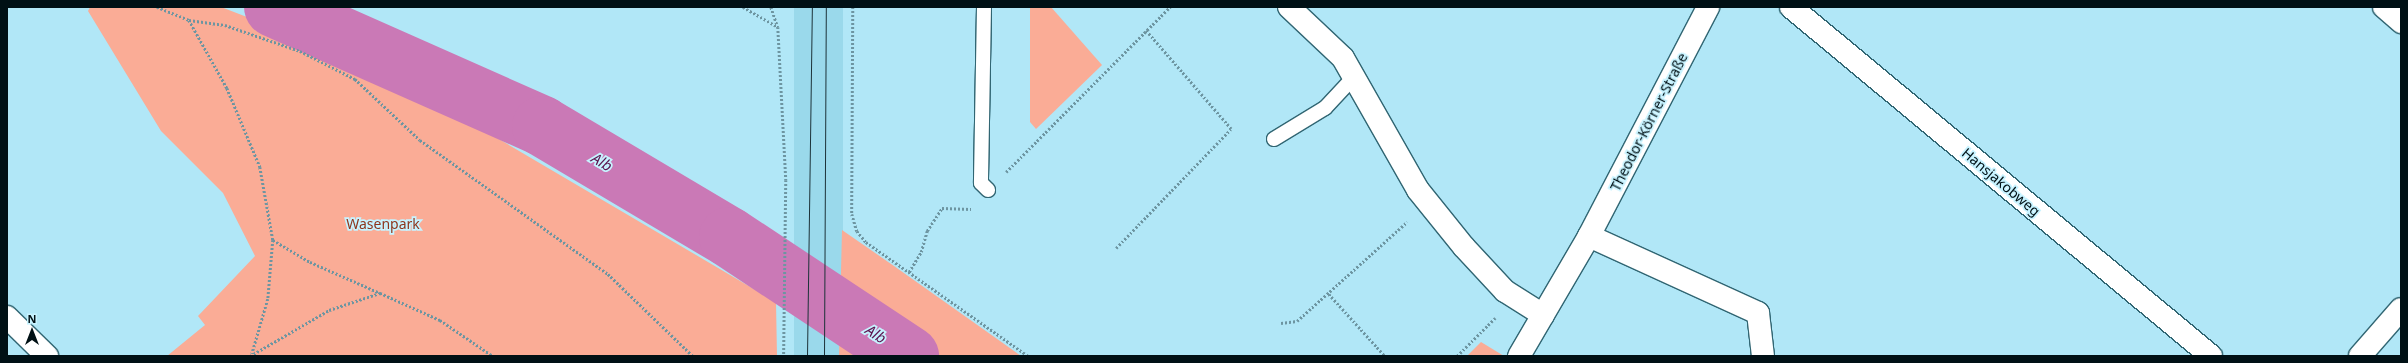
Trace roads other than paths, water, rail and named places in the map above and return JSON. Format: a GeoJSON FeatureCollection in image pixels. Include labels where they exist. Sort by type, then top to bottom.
{"type":"FeatureCollection","features":[{"type":"Feature","properties":{"kind":"street"},"geometry":{"type":"LineString","coordinates":[[1289,7],[1343,58],[1418,190],[1428,203],[1504,291],[1544,315]]}},
{"type":"Feature","properties":{"kind":"street","name":"Theodor-Körner-Straße"},"geometry":{"type":"LineString","coordinates":[[1519,356],[1589,236],[1708,7]]}},
{"type":"Feature","properties":{"kind":"street","name":"Hansjakobweg"},"geometry":{"type":"LineString","coordinates":[[1791,7],[2211,356]]}},
{"type":"Feature","properties":{"kind":"street"},"geometry":{"type":"LineString","coordinates":[[2384,7],[2401,22]]}},
{"type":"Feature","properties":{"kind":"street"},"geometry":{"type":"LineString","coordinates":[[1589,236],[1758,313],[1763,356]]}},
{"type":"Feature","properties":{"kind":"street"},"geometry":{"type":"LineString","coordinates":[[2360,356],[2401,309]]}},
{"type":"Feature","properties":{"kind":"street"},"geometry":{"type":"LineString","coordinates":[[7,317],[47,356]]}},
{"type":"Feature","properties":{"kind":"lane"},"geometry":{"type":"LineString","coordinates":[[984,7],[981,183],[988,190]]}},
{"type":"Feature","properties":{"kind":"lane"},"geometry":{"type":"LineString","coordinates":[[1274,139],[1325,108],[1354,77]]}},
{"type":"Feature","properties":{"kind":"waterway","name":"Alb"},"geometry":{"type":"LineString","coordinates":[[274,7],[542,126],[729,237],[909,356]]}},
{"type":"Feature","properties":{"kind":"tram line"},"geometry":{"type":"LineString","coordinates":[[807,356],[812,7]]}},
{"type":"Feature","properties":{"kind":"tram line"},"geometry":{"type":"LineString","coordinates":[[824,356],[826,7]]}},
{"type":"Feature","properties":{"kind":"park label","name":"Wasenpark"},"geometry":{"type":"Point","coordinates":[383,224]}}]}
